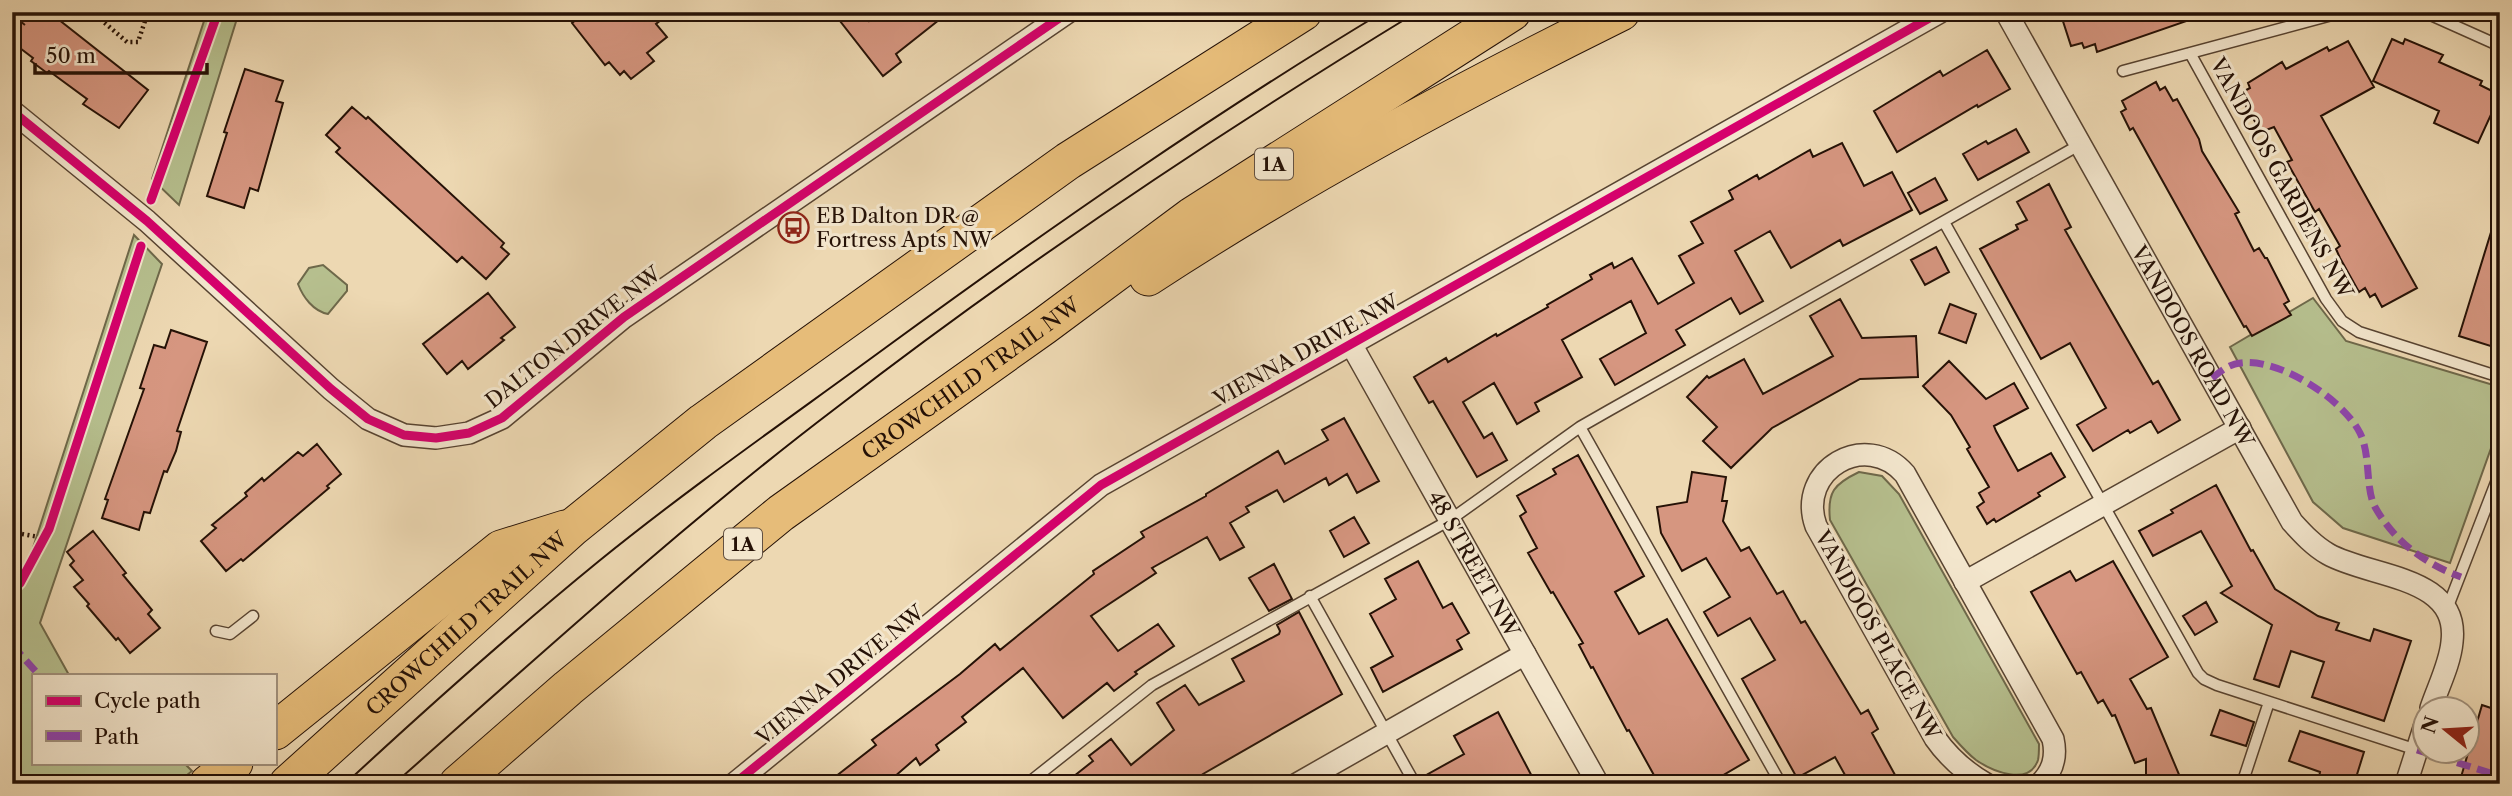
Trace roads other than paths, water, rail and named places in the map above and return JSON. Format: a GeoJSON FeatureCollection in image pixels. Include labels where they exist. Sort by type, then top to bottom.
{"type":"FeatureCollection","features":[{"type":"Feature","properties":{"kind":"highway","name":"CROWCHILD TRAIL NW"},"geometry":{"type":"LineString","coordinates":[[288,784],[573,527],[703,422],[1068,161],[1303,12]]}},
{"type":"Feature","properties":{"kind":"highway","name":"CROWCHILD TRAIL NW"},"geometry":{"type":"LineString","coordinates":[[458,784],[568,688],[781,513],[1044,326],[1192,216],[1512,12]]}},
{"type":"Feature","properties":{"kind":"highway"},"geometry":{"type":"LineString","coordinates":[[1044,326],[1099,309],[1215,233],[1367,146],[1486,79],[1621,12]]}},
{"type":"Feature","properties":{"kind":"highway"},"geometry":{"type":"LineString","coordinates":[[276,730],[501,549],[573,527]]}},
{"type":"Feature","properties":{"kind":"highway"},"geometry":{"type":"LineString","coordinates":[[208,784],[233,764]]}},
{"type":"Feature","properties":{"kind":"street","name":"DALTON DRIVE NW"},"geometry":{"type":"LineString","coordinates":[[12,111],[147,221],[331,389],[368,419],[404,435],[436,438],[469,433],[502,418],[624,317],[1068,12]]}},
{"type":"Feature","properties":{"kind":"street","name":"VIENNA DRIVE NW"},"geometry":{"type":"LineString","coordinates":[[734,784],[1101,485],[1940,12]]}},
{"type":"Feature","properties":{"kind":"street","name":"VANDOOS ROAD NW"},"geometry":{"type":"LineString","coordinates":[[2006,12],[2292,522],[2314,545],[2344,562],[2426,589],[2442,601],[2447,609]]}},
{"type":"Feature","properties":{"kind":"street","name":"48 STREET NW"},"geometry":{"type":"LineString","coordinates":[[1351,344],[1598,784]]}},
{"type":"Feature","properties":{"kind":"street"},"geometry":{"type":"LineString","coordinates":[[1965,582],[2240,428]]}},
{"type":"Feature","properties":{"kind":"street","name":"VANDOOS PLACE NW"},"geometry":{"type":"LineString","coordinates":[[1986,784],[1969,775],[1935,738],[1816,526],[1812,504],[1820,479],[1838,461],[1863,454],[1876,456],[1899,467],[1911,485],[2053,738],[2054,761],[2040,784]]}},
{"type":"Feature","properties":{"kind":"street"},"geometry":{"type":"LineString","coordinates":[[2436,694],[2452,644],[2453,626],[2447,609]]}},
{"type":"Feature","properties":{"kind":"street"},"geometry":{"type":"LineString","coordinates":[[1297,784],[1525,654]]}},
{"type":"Feature","properties":{"kind":"street"},"geometry":{"type":"LineString","coordinates":[[2406,784],[2412,764]]}},
{"type":"Feature","properties":{"kind":"lane","name":"VANDOOS GARDENS NW"},"geometry":{"type":"LineString","coordinates":[[2123,71],[2343,12]]}},
{"type":"Feature","properties":{"kind":"lane"},"geometry":{"type":"LineString","coordinates":[[2424,12],[2500,46]]}},
{"type":"Feature","properties":{"kind":"lane","name":"VANDOOS GARDENS NW"},"geometry":{"type":"LineString","coordinates":[[2190,53],[2326,299],[2342,321],[2359,331],[2500,377]]}},
{"type":"Feature","properties":{"kind":"lane"},"geometry":{"type":"LineString","coordinates":[[1027,784],[1152,685],[1450,520],[1580,427],[2081,144]]}},
{"type":"Feature","properties":{"kind":"lane"},"geometry":{"type":"LineString","coordinates":[[1944,222],[2204,680],[2410,748]]}},
{"type":"Feature","properties":{"kind":"lane"},"geometry":{"type":"LineString","coordinates":[[1580,427],[1781,784]]}},
{"type":"Feature","properties":{"kind":"lane"},"geometry":{"type":"LineString","coordinates":[[2447,609],[2500,473]]}},
{"type":"Feature","properties":{"kind":"lane"},"geometry":{"type":"LineString","coordinates":[[1310,596],[1415,784]]}},
{"type":"Feature","properties":{"kind":"lane"},"geometry":{"type":"LineString","coordinates":[[216,631],[230,634],[253,616]]}},
{"type":"Feature","properties":{"kind":"lane"},"geometry":{"type":"LineString","coordinates":[[2242,784],[2269,702]]}},
{"type":"Feature","properties":{"kind":"tram line"},"geometry":{"type":"LineString","coordinates":[[345,784],[534,615],[635,532],[708,477],[1072,214],[1257,90],[1383,12]]}},
{"type":"Feature","properties":{"kind":"tram line"},"geometry":{"type":"LineString","coordinates":[[394,784],[722,498],[906,355],[1121,202],[1268,105],[1417,12]]}},
{"type":"Feature","properties":{"kind":"place","name":"EB Dalton DR @ Fortress Apts NW"},"geometry":{"type":"Point","coordinates":[793,227]}}]}
